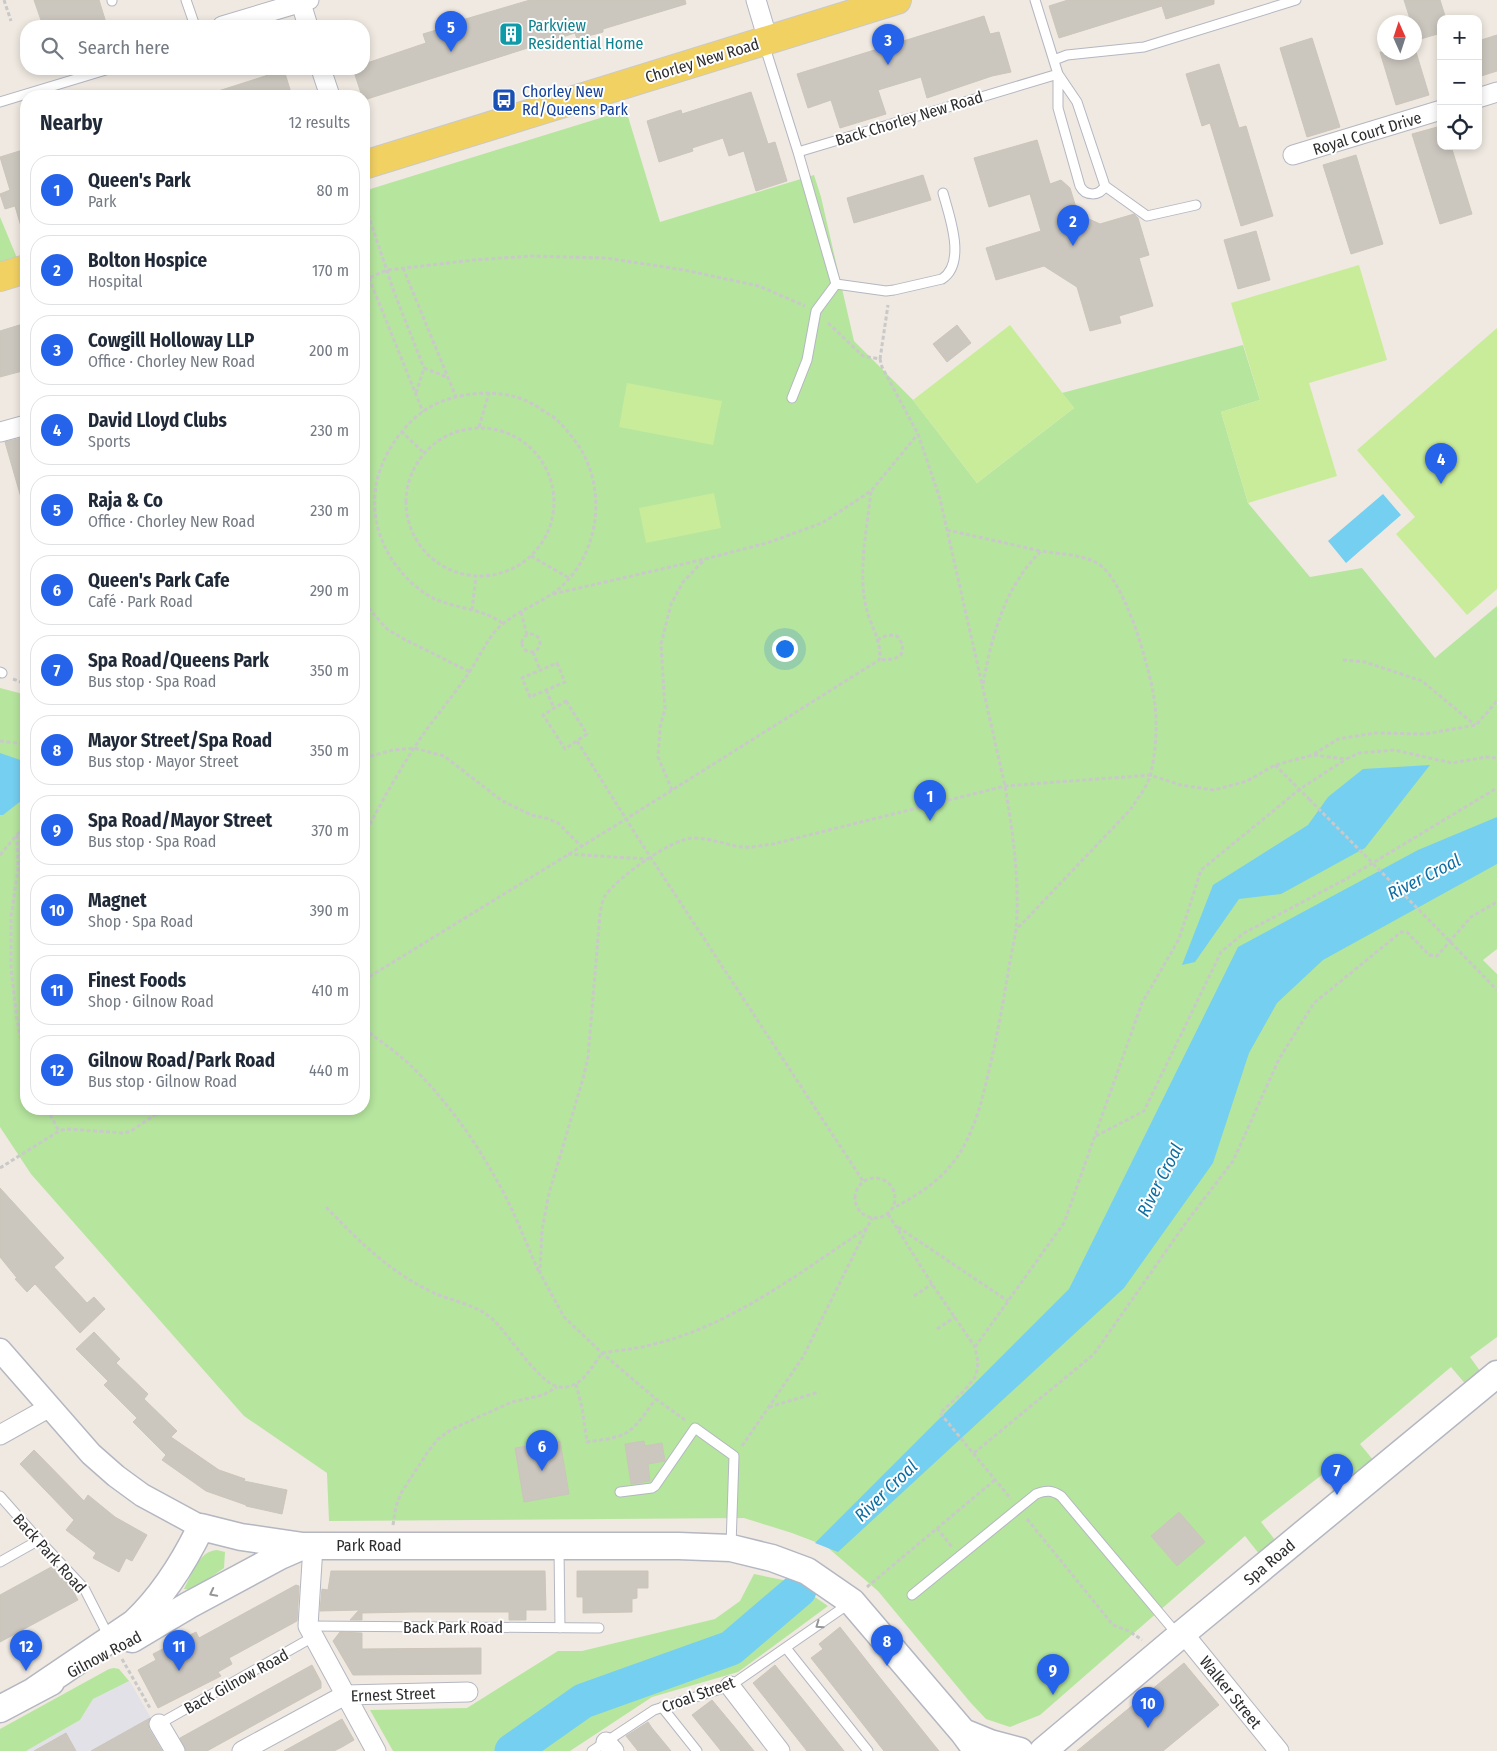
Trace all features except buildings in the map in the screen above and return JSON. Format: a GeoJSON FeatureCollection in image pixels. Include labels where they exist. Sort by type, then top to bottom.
{"type":"FeatureCollection","features":[{"type":"Feature","properties":{"kind":"main road","name":"Chorley New Road"},"geometry":{"type":"LineString","coordinates":[[370,163],[897,0]]}},
{"type":"Feature","properties":{"kind":"main road"},"geometry":{"type":"LineString","coordinates":[[0,277],[20,271]]}},
{"type":"Feature","properties":{"kind":"main road","name":"Spa Road"},"geometry":{"type":"LineString","coordinates":[[1043,1751],[1181,1634],[1497,1374]]}},
{"type":"Feature","properties":{"kind":"main road","name":"Park Road"},"geometry":{"type":"LineString","coordinates":[[201,1527],[241,1537],[308,1546],[679,1546],[731,1548],[772,1558],[807,1571],[852,1602],[970,1741]]}},
{"type":"Feature","properties":{"kind":"main road","name":"Gilnow Road"},"geometry":{"type":"LineString","coordinates":[[35,1690],[134,1623],[158,1598],[191,1547],[201,1527]]}},
{"type":"Feature","properties":{"kind":"main road"},"geometry":{"type":"LineString","coordinates":[[241,1537],[248,1546],[250,1574]]}},
{"type":"Feature","properties":{"kind":"main road","name":"Gilnow Road"},"geometry":{"type":"LineString","coordinates":[[0,1709],[116,1649],[189,1605],[250,1574],[280,1556],[308,1546]]}},
{"type":"Feature","properties":{"kind":"main road"},"geometry":{"type":"LineString","coordinates":[[970,1741],[990,1743],[1020,1751]]}},
{"type":"Feature","properties":{"kind":"street"},"geometry":{"type":"LineString","coordinates":[[756,0],[766,41]]}},
{"type":"Feature","properties":{"kind":"street"},"geometry":{"type":"LineString","coordinates":[[241,20],[303,1],[307,20]]}},
{"type":"Feature","properties":{"kind":"street"},"geometry":{"type":"LineString","coordinates":[[323,75],[328,90]]}},
{"type":"Feature","properties":{"kind":"street"},"geometry":{"type":"LineString","coordinates":[[1482,97],[1497,92]]}},
{"type":"Feature","properties":{"kind":"street","name":"Royal Court Drive"},"geometry":{"type":"LineString","coordinates":[[1293,155],[1437,111]]}},
{"type":"Feature","properties":{"kind":"street"},"geometry":{"type":"LineString","coordinates":[[0,432],[20,427]]}},
{"type":"Feature","properties":{"kind":"street","name":"Park Road"},"geometry":{"type":"LineString","coordinates":[[0,1350],[91,1454],[142,1496],[201,1527]]}},
{"type":"Feature","properties":{"kind":"street"},"geometry":{"type":"LineString","coordinates":[[0,1435],[50,1407]]}},
{"type":"Feature","properties":{"kind":"street"},"geometry":{"type":"LineString","coordinates":[[308,1546],[310,1631],[374,1750]]}},
{"type":"Feature","properties":{"kind":"street","name":"Walker Street"},"geometry":{"type":"LineString","coordinates":[[1181,1634],[1279,1751]]}},
{"type":"Feature","properties":{"kind":"street"},"geometry":{"type":"LineString","coordinates":[[730,1686],[780,1751]]}},
{"type":"Feature","properties":{"kind":"street","name":"Ernest Street"},"geometry":{"type":"LineString","coordinates":[[242,1751],[345,1694],[468,1692]]}},
{"type":"Feature","properties":{"kind":"street"},"geometry":{"type":"LineString","coordinates":[[159,1724],[175,1751]]}},
{"type":"Feature","properties":{"kind":"lane"},"geometry":{"type":"LineString","coordinates":[[186,0],[193,20]]}},
{"type":"Feature","properties":{"kind":"lane"},"geometry":{"type":"LineString","coordinates":[[1035,0],[1058,74],[1058,108],[1080,186],[1082,190],[1092,194],[1103,191],[1105,186]]}},
{"type":"Feature","properties":{"kind":"lane"},"geometry":{"type":"LineString","coordinates":[[1054,60],[1067,54],[1144,47],[1296,0]]}},
{"type":"Feature","properties":{"kind":"lane"},"geometry":{"type":"LineString","coordinates":[[766,41],[836,284]]}},
{"type":"Feature","properties":{"kind":"lane"},"geometry":{"type":"LineString","coordinates":[[1058,74],[1077,102],[1105,186],[1147,216],[1196,205]]}},
{"type":"Feature","properties":{"kind":"lane","name":"Back Chorley New Road"},"geometry":{"type":"LineString","coordinates":[[798,152],[1058,74]]}},
{"type":"Feature","properties":{"kind":"lane"},"geometry":{"type":"LineString","coordinates":[[40,90],[89,75]]}},
{"type":"Feature","properties":{"kind":"lane"},"geometry":{"type":"LineString","coordinates":[[0,102],[20,96]]}},
{"type":"Feature","properties":{"kind":"lane"},"geometry":{"type":"LineString","coordinates":[[836,284],[890,290],[948,275],[952,268],[955,235],[943,193]]}},
{"type":"Feature","properties":{"kind":"lane"},"geometry":{"type":"LineString","coordinates":[[792,398],[807,360],[816,311],[836,284]]}},
{"type":"Feature","properties":{"kind":"lane"},"geometry":{"type":"LineString","coordinates":[[620,1492],[655,1486],[696,1428],[734,1456],[731,1548]]}},
{"type":"Feature","properties":{"kind":"lane"},"geometry":{"type":"LineString","coordinates":[[912,1595],[1018,1507],[1036,1494],[1044,1491],[1053,1491],[1061,1496],[1181,1634]]}},
{"type":"Feature","properties":{"kind":"lane","name":"Back Park Road"},"geometry":{"type":"LineString","coordinates":[[0,1496],[84,1588],[110,1638]]}},
{"type":"Feature","properties":{"kind":"lane"},"geometry":{"type":"LineString","coordinates":[[0,1562],[39,1540]]}},
{"type":"Feature","properties":{"kind":"lane"},"geometry":{"type":"LineString","coordinates":[[559,1546],[560,1628]]}},
{"type":"Feature","properties":{"kind":"lane","name":"Croal Street"},"geometry":{"type":"LineString","coordinates":[[604,1748],[654,1710],[730,1686],[852,1602]]}},
{"type":"Feature","properties":{"kind":"lane","name":"Back Park Road"},"geometry":{"type":"LineString","coordinates":[[310,1631],[599,1628]]}},
{"type":"Feature","properties":{"kind":"lane","name":"Back Gilnow Road"},"geometry":{"type":"LineString","coordinates":[[159,1724],[310,1631]]}},
{"type":"Feature","properties":{"kind":"lane"},"geometry":{"type":"LineString","coordinates":[[786,1648],[868,1751]]}},
{"type":"Feature","properties":{"kind":"lane"},"geometry":{"type":"LineString","coordinates":[[662,1707],[697,1751]]}},
{"type":"Feature","properties":{"kind":"path"},"geometry":{"type":"LineString","coordinates":[[4,0],[11,21]]}},
{"type":"Feature","properties":{"kind":"path"},"geometry":{"type":"LineString","coordinates":[[370,220],[394,292],[424,368],[416,394]]}},
{"type":"Feature","properties":{"kind":"path"},"geometry":{"type":"LineString","coordinates":[[370,277],[387,270],[531,256],[606,258],[684,270],[759,286],[816,311],[863,356],[880,359]]}},
{"type":"Feature","properties":{"kind":"path"},"geometry":{"type":"LineString","coordinates":[[403,268],[456,397]]}},
{"type":"Feature","properties":{"kind":"path"},"geometry":{"type":"LineString","coordinates":[[370,283],[423,412]]}},
{"type":"Feature","properties":{"kind":"path"},"geometry":{"type":"LineString","coordinates":[[890,290],[880,359],[882,368],[918,434],[940,499],[1005,786],[1012,831],[1017,900],[1016,931],[1002,1012],[978,1113],[967,1140],[955,1161],[935,1180],[912,1198],[893,1208],[888,1214],[879,1218],[866,1216],[856,1206],[855,1193],[863,1182],[874,1178],[886,1181],[894,1191],[893,1208]]}},
{"type":"Feature","properties":{"kind":"path"},"geometry":{"type":"LineString","coordinates":[[424,368],[447,378]]}},
{"type":"Feature","properties":{"kind":"path"},"geometry":{"type":"LineString","coordinates":[[479,427],[490,393]]}},
{"type":"Feature","properties":{"kind":"path"},"geometry":{"type":"LineString","coordinates":[[370,825],[414,748],[470,672],[490,639],[502,624],[552,594],[569,578],[586,553],[596,518],[595,482],[582,448],[558,421],[528,401],[490,393],[474,394],[442,401],[412,419],[383,460],[377,476],[374,510],[382,540],[396,566],[418,588],[426,594],[449,604],[493,616],[502,624]]}},
{"type":"Feature","properties":{"kind":"path"},"geometry":{"type":"LineString","coordinates":[[479,427],[499,430],[517,437],[533,449],[545,465],[552,483],[555,503],[552,522],[544,540],[531,556],[515,568],[496,575],[476,576],[453,571],[432,559],[417,542],[407,520],[405,496],[411,473],[424,453],[435,442],[448,434],[463,429],[479,427]]}},
{"type":"Feature","properties":{"kind":"path"},"geometry":{"type":"LineString","coordinates":[[401,432],[424,453]]}},
{"type":"Feature","properties":{"kind":"path"},"geometry":{"type":"LineString","coordinates":[[552,594],[706,559],[766,543],[822,523],[870,491],[918,434]]}},
{"type":"Feature","properties":{"kind":"path"},"geometry":{"type":"LineString","coordinates":[[870,491],[863,571],[864,595],[867,612],[877,640],[879,660]]}},
{"type":"Feature","properties":{"kind":"path"},"geometry":{"type":"LineString","coordinates":[[947,530],[1041,551],[1082,557],[1098,564],[1109,574],[1118,587],[1142,648],[1154,697],[1156,733],[1150,775],[1130,810],[1016,931]]}},
{"type":"Feature","properties":{"kind":"path"},"geometry":{"type":"LineString","coordinates":[[982,686],[991,643],[1008,595],[1026,566],[1041,551]]}},
{"type":"Feature","properties":{"kind":"path"},"geometry":{"type":"LineString","coordinates":[[531,556],[569,578]]}},
{"type":"Feature","properties":{"kind":"path"},"geometry":{"type":"LineString","coordinates":[[672,790],[658,757],[660,727],[665,709],[661,644],[671,604],[683,582],[706,559]]}},
{"type":"Feature","properties":{"kind":"path"},"geometry":{"type":"LineString","coordinates":[[472,610],[476,576]]}},
{"type":"Feature","properties":{"kind":"path"},"geometry":{"type":"LineString","coordinates":[[370,610],[387,628],[404,639],[470,672]]}},
{"type":"Feature","properties":{"kind":"path"},"geometry":{"type":"LineString","coordinates":[[521,612],[527,635]]}},
{"type":"Feature","properties":{"kind":"path"},"geometry":{"type":"LineString","coordinates":[[527,635],[533,635],[539,641],[539,646],[533,652],[527,652],[523,648],[523,639],[527,635]]}},
{"type":"Feature","properties":{"kind":"path"},"geometry":{"type":"LineString","coordinates":[[370,976],[626,819],[879,660],[898,658],[901,655],[903,644],[897,636],[886,635],[877,640]]}},
{"type":"Feature","properties":{"kind":"path"},"geometry":{"type":"LineString","coordinates":[[533,652],[540,670]]}},
{"type":"Feature","properties":{"kind":"path"},"geometry":{"type":"LineString","coordinates":[[1343,660],[1365,662],[1422,681],[1476,725]]}},
{"type":"Feature","properties":{"kind":"path"},"geometry":{"type":"LineString","coordinates":[[557,663],[565,682],[546,690],[530,697],[522,678],[557,663]]}},
{"type":"Feature","properties":{"kind":"path"},"geometry":{"type":"LineString","coordinates":[[546,690],[554,708]]}},
{"type":"Feature","properties":{"kind":"path"},"geometry":{"type":"LineString","coordinates":[[566,701],[587,734],[565,749],[543,715],[554,708],[566,701]]}},
{"type":"Feature","properties":{"kind":"path"},"geometry":{"type":"LineString","coordinates":[[540,1273],[542,1230],[549,1193],[588,1057],[600,914],[604,897],[616,884],[649,858],[674,843],[691,838],[710,839],[742,847],[773,844],[1005,786],[1150,775],[1181,785],[1214,790],[1247,781],[1275,765],[1313,755],[1338,740],[1375,733],[1425,734],[1476,725],[1497,701]]}},
{"type":"Feature","properties":{"kind":"path"},"geometry":{"type":"LineString","coordinates":[[577,741],[649,858],[863,1182]]}},
{"type":"Feature","properties":{"kind":"path"},"geometry":{"type":"LineString","coordinates":[[0,742],[20,744]]}},
{"type":"Feature","properties":{"kind":"path"},"geometry":{"type":"LineString","coordinates":[[370,756],[393,750],[414,748],[444,756],[501,800],[531,815],[558,823],[581,846]]}},
{"type":"Feature","properties":{"kind":"path"},"geometry":{"type":"LineString","coordinates":[[975,1347],[1064,1223],[1142,1004],[1178,939],[1200,870],[1300,789],[1346,759],[1359,753],[1394,750],[1452,763],[1486,756],[1497,758]]}},
{"type":"Feature","properties":{"kind":"path"},"geometry":{"type":"LineString","coordinates":[[1313,755],[1346,759]]}},
{"type":"Feature","properties":{"kind":"path"},"geometry":{"type":"LineString","coordinates":[[1275,765],[1497,990]]}},
{"type":"Feature","properties":{"kind":"path"},"geometry":{"type":"LineString","coordinates":[[1096,1136],[1144,1111],[1221,952],[1244,932],[1346,879],[1497,788]]}},
{"type":"Feature","properties":{"kind":"path"},"geometry":{"type":"LineString","coordinates":[[0,855],[20,831]]}},
{"type":"Feature","properties":{"kind":"path"},"geometry":{"type":"LineString","coordinates":[[17,835],[18,869],[12,916],[11,969],[20,1033]]}},
{"type":"Feature","properties":{"kind":"path"},"geometry":{"type":"LineString","coordinates":[[0,846],[6,848]]}},
{"type":"Feature","properties":{"kind":"path"},"geometry":{"type":"LineString","coordinates":[[568,854],[649,858]]}},
{"type":"Feature","properties":{"kind":"path"},"geometry":{"type":"LineString","coordinates":[[974,1452],[1094,1354],[1185,1224],[1233,1161],[1279,1059],[1314,1003],[1401,932],[1407,932],[1429,955],[1434,956],[1440,954],[1471,917],[1497,902]]}},
{"type":"Feature","properties":{"kind":"path"},"geometry":{"type":"LineString","coordinates":[[370,1034],[408,1064],[436,1093],[460,1124],[497,1180],[540,1273],[564,1317],[602,1353],[656,1399],[696,1428]]}},
{"type":"Feature","properties":{"kind":"path"},"geometry":{"type":"LineString","coordinates":[[50,1115],[59,1131]]}},
{"type":"Feature","properties":{"kind":"path"},"geometry":{"type":"LineString","coordinates":[[0,1168],[59,1131],[66,1129],[124,1133],[131,1131],[155,1115]]}},
{"type":"Feature","properties":{"kind":"path"},"geometry":{"type":"LineString","coordinates":[[326,1207],[372,1253],[400,1274],[432,1292],[481,1311],[492,1319],[540,1374],[558,1387]]}},
{"type":"Feature","properties":{"kind":"path"},"geometry":{"type":"LineString","coordinates":[[888,1214],[975,1347],[978,1362],[976,1376],[964,1391],[940,1413],[974,1452],[1113,1625],[1136,1634],[1157,1654]]}},
{"type":"Feature","properties":{"kind":"path"},"geometry":{"type":"LineString","coordinates":[[734,1456],[803,1358],[872,1218]]}},
{"type":"Feature","properties":{"kind":"path"},"geometry":{"type":"LineString","coordinates":[[896,1225],[1008,1301]]}},
{"type":"Feature","properties":{"kind":"path"},"geometry":{"type":"LineString","coordinates":[[391,1545],[396,1506],[401,1493],[427,1452],[438,1439],[452,1429],[524,1398],[543,1395],[558,1387],[572,1387],[582,1380],[602,1353],[654,1344],[695,1331],[763,1297],[867,1228]]}},
{"type":"Feature","properties":{"kind":"path"},"geometry":{"type":"LineString","coordinates":[[914,1296],[932,1284]]}},
{"type":"Feature","properties":{"kind":"path"},"geometry":{"type":"LineString","coordinates":[[937,1329],[955,1317]]}},
{"type":"Feature","properties":{"kind":"path"},"geometry":{"type":"LineString","coordinates":[[576,1384],[587,1442],[616,1437],[626,1433],[633,1428],[656,1399]]}},
{"type":"Feature","properties":{"kind":"path"},"geometry":{"type":"LineString","coordinates":[[768,1407],[819,1392]]}},
{"type":"Feature","properties":{"kind":"path"},"geometry":{"type":"LineString","coordinates":[[852,1602],[867,1587],[996,1479]]}},
{"type":"Feature","properties":{"kind":"path"},"geometry":{"type":"LineString","coordinates":[[937,1528],[959,1556]]}},
{"type":"Feature","properties":{"kind":"path"},"geometry":{"type":"LineString","coordinates":[[128,1668],[144,1700]]}},
{"type":"Feature","properties":{"kind":"shaded area"},"geometry":{"type":"Polygon","coordinates":[[[129,1680],[170,1751],[26,1751],[80,1720],[93,1699],[129,1680]]]}},
{"type":"Feature","properties":{"kind":"green space"},"geometry":{"type":"Polygon","coordinates":[[[626,110],[660,222],[814,175],[821,197],[854,341],[913,400],[977,483],[1074,408],[1062,393],[1243,345],[1260,400],[1221,412],[1248,503],[1310,577],[1362,568],[1435,658],[1497,606],[1497,949],[1483,960],[1497,974],[1497,1337],[1470,1357],[1488,1382],[1473,1393],[1451,1367],[1360,1444],[1378,1466],[1358,1480],[1341,1460],[1261,1522],[1283,1550],[1267,1564],[1245,1536],[1040,1715],[1010,1727],[986,1719],[878,1591],[826,1546],[744,1518],[329,1521],[327,1473],[244,1416],[31,1174],[0,1127],[0,688],[20,693],[20,1115],[370,1115],[370,189],[626,110]]]}},
{"type":"Feature","properties":{"kind":"green space"},"geometry":{"type":"Polygon","coordinates":[[[0,217],[20,265],[20,271],[0,277],[0,217]]]}},
{"type":"Feature","properties":{"kind":"green space"},"geometry":{"type":"Polygon","coordinates":[[[1359,265],[1387,360],[1309,383],[1337,476],[1248,503],[1221,412],[1260,400],[1231,303],[1359,265]]]}},
{"type":"Feature","properties":{"kind":"green space"},"geometry":{"type":"Polygon","coordinates":[[[1010,325],[1074,408],[977,483],[913,400],[1010,325]]]}},
{"type":"Feature","properties":{"kind":"green space"},"geometry":{"type":"Polygon","coordinates":[[[1497,328],[1497,589],[1467,615],[1396,534],[1415,517],[1357,450],[1497,328]]]}},
{"type":"Feature","properties":{"kind":"green space"},"geometry":{"type":"Polygon","coordinates":[[[627,383],[722,401],[713,445],[619,427],[627,383]]]}},
{"type":"Feature","properties":{"kind":"green space"},"geometry":{"type":"Polygon","coordinates":[[[714,493],[721,528],[646,543],[639,508],[714,493]]]}},
{"type":"Feature","properties":{"kind":"green space"},"geometry":{"type":"Polygon","coordinates":[[[210,1551],[225,1552],[224,1568],[192,1590],[184,1589],[200,1559],[210,1551]]]}},
{"type":"Feature","properties":{"kind":"green space"},"geometry":{"type":"Polygon","coordinates":[[[754,1574],[793,1582],[828,1606],[738,1672],[652,1697],[570,1751],[393,1751],[370,1710],[467,1708],[558,1651],[582,1651],[715,1619],[740,1601],[754,1574]]]}},
{"type":"Feature","properties":{"kind":"green space"},"geometry":{"type":"Polygon","coordinates":[[[114,1668],[119,1669],[129,1681],[93,1699],[80,1720],[26,1751],[0,1751],[0,1729],[114,1668]]]}},
{"type":"Feature","properties":{"kind":"water"},"geometry":{"type":"Polygon","coordinates":[[[1383,494],[1401,515],[1346,563],[1328,541],[1383,494]]]}},
{"type":"Feature","properties":{"kind":"water"},"geometry":{"type":"Polygon","coordinates":[[[0,753],[20,760],[20,802],[3,815],[0,815],[0,753]]]}},
{"type":"Feature","properties":{"kind":"water"},"geometry":{"type":"Polygon","coordinates":[[[1430,765],[1365,848],[1281,894],[1239,899],[1195,962],[1182,965],[1213,885],[1308,825],[1328,797],[1363,769],[1430,765]]]}},
{"type":"Feature","properties":{"kind":"water"},"geometry":{"type":"Polygon","coordinates":[[[1497,817],[1497,864],[1323,960],[1277,1003],[1249,1053],[1213,1163],[1124,1288],[838,1552],[815,1543],[1069,1289],[1238,947],[1418,850],[1497,817]]]}},
{"type":"Feature","properties":{"kind":"waterway","name":"River Croal"},"geometry":{"type":"LineString","coordinates":[[512,1751],[583,1701],[731,1648],[799,1590]]}},
{"type":"Feature","properties":{"kind":"place","name":"Parkview Residential Home"},"geometry":{"type":"Point","coordinates":[511,34]}},
{"type":"Feature","properties":{"kind":"place","name":"Raja & Co"},"geometry":{"type":"Point","coordinates":[451,52]}},
{"type":"Feature","properties":{"kind":"place","name":"Cowgill Holloway LLP"},"geometry":{"type":"Point","coordinates":[888,65]}},
{"type":"Feature","properties":{"kind":"place","name":"Chorley New Rd/Queens Park"},"geometry":{"type":"Point","coordinates":[504,100]}},
{"type":"Feature","properties":{"kind":"place","name":"Bolton Hospice"},"geometry":{"type":"Point","coordinates":[1073,246]}},
{"type":"Feature","properties":{"kind":"place","name":"David Lloyd Clubs"},"geometry":{"type":"Point","coordinates":[1441,484]}},
{"type":"Feature","properties":{"kind":"place","name":"Queen's Park"},"geometry":{"type":"Point","coordinates":[930,821]}},
{"type":"Feature","properties":{"kind":"place","name":"Queen's Park Cafe"},"geometry":{"type":"Point","coordinates":[542,1471]}},
{"type":"Feature","properties":{"kind":"place","name":"Spa Road/Queens Park"},"geometry":{"type":"Point","coordinates":[1337,1495]}},
{"type":"Feature","properties":{"kind":"place","name":"Mayor Street/Spa Road"},"geometry":{"type":"Point","coordinates":[887,1666]}},
{"type":"Feature","properties":{"kind":"place","name":"Gilnow Road/Park Road"},"geometry":{"type":"Point","coordinates":[26,1671]}},
{"type":"Feature","properties":{"kind":"place","name":"Finest Foods"},"geometry":{"type":"Point","coordinates":[179,1671]}},
{"type":"Feature","properties":{"kind":"place","name":"Spa Road/Mayor Street"},"geometry":{"type":"Point","coordinates":[1053,1695]}},
{"type":"Feature","properties":{"kind":"place","name":"Magnet"},"geometry":{"type":"Point","coordinates":[1148,1728]}}]}
